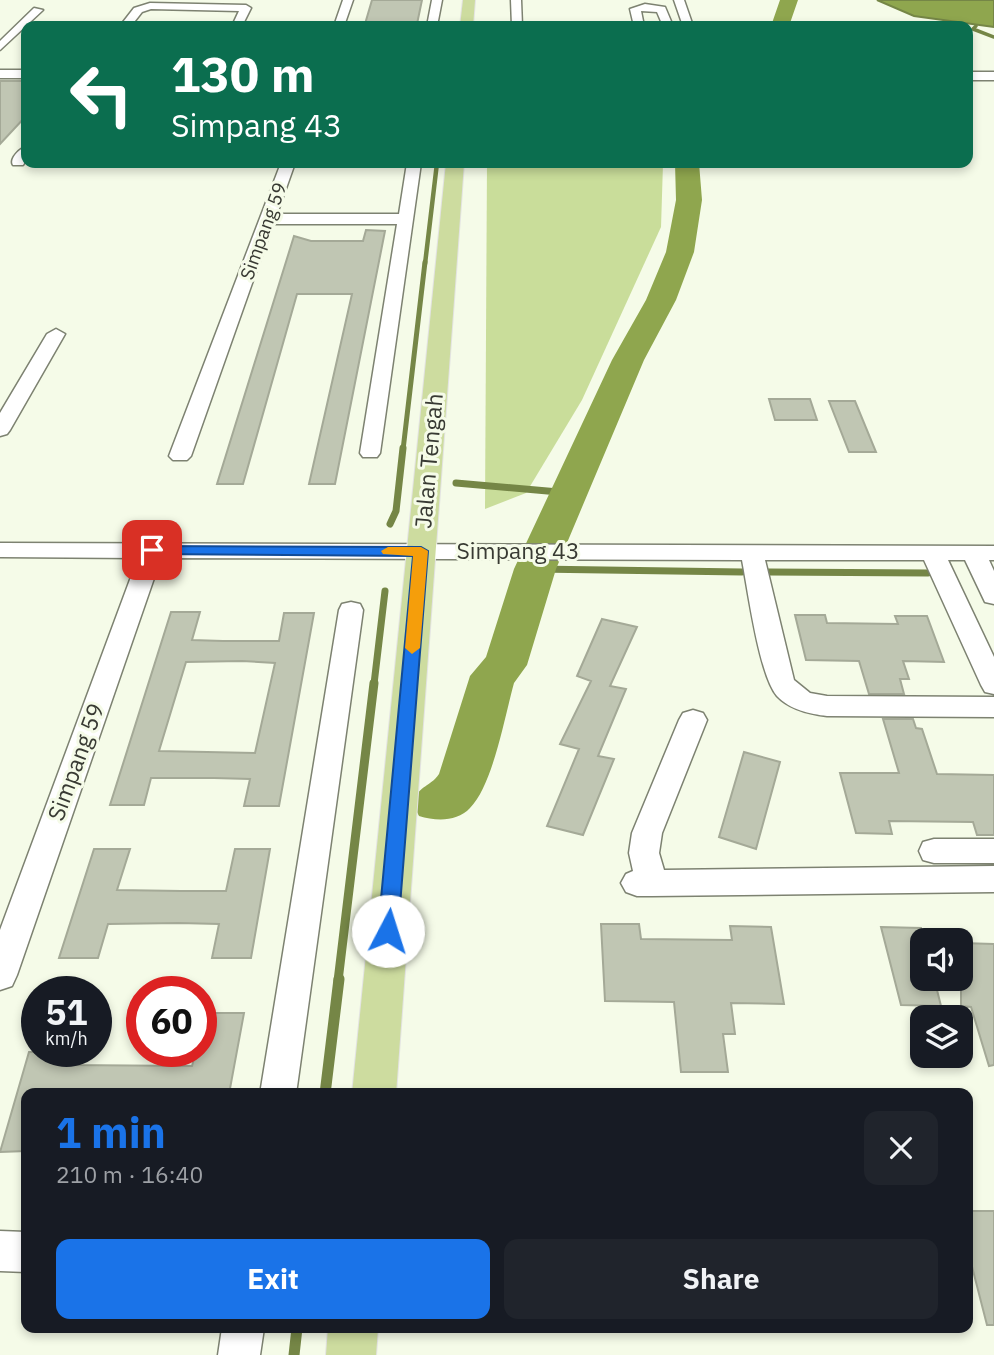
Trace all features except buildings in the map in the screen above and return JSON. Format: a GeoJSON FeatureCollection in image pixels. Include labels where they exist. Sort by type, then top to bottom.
{"type":"FeatureCollection","features":[{"type":"Feature","properties":{"kind":"main road"},"geometry":{"type":"LineString","coordinates":[[467,21],[469,0]]}},
{"type":"Feature","properties":{"kind":"main road","name":"Jalan Tengah"},"geometry":{"type":"LineString","coordinates":[[375,1088],[455,168]]}},
{"type":"Feature","properties":{"kind":"main road"},"geometry":{"type":"LineString","coordinates":[[351,1355],[353,1333]]}},
{"type":"Feature","properties":{"kind":"street"},"geometry":{"type":"LineString","coordinates":[[341,21],[348,0]]}},
{"type":"Feature","properties":{"kind":"street"},"geometry":{"type":"LineString","coordinates":[[433,21],[437,0]]}},
{"type":"Feature","properties":{"kind":"street"},"geometry":{"type":"LineString","coordinates":[[516,0],[517,21]]}},
{"type":"Feature","properties":{"kind":"street"},"geometry":{"type":"LineString","coordinates":[[680,0],[686,21]]}},
{"type":"Feature","properties":{"kind":"street"},"geometry":{"type":"LineString","coordinates":[[129,21],[138,10],[150,6],[237,5],[247,9],[240,21]]}},
{"type":"Feature","properties":{"kind":"street"},"geometry":{"type":"LineString","coordinates":[[638,21],[635,9],[645,7],[662,9],[666,21]]}},
{"type":"Feature","properties":{"kind":"street"},"geometry":{"type":"LineString","coordinates":[[27,21],[38,10]]}},
{"type":"Feature","properties":{"kind":"street"},"geometry":{"type":"LineString","coordinates":[[0,47],[21,27]]}},
{"type":"Feature","properties":{"kind":"street"},"geometry":{"type":"LineString","coordinates":[[0,74],[21,74]]}},
{"type":"Feature","properties":{"kind":"street"},"geometry":{"type":"LineString","coordinates":[[973,76],[994,76]]}},
{"type":"Feature","properties":{"kind":"street","name":"Simpang 59"},"geometry":{"type":"LineString","coordinates":[[180,456],[286,168]]}},
{"type":"Feature","properties":{"kind":"street"},"geometry":{"type":"LineString","coordinates":[[370,453],[413,168]]}},
{"type":"Feature","properties":{"kind":"street"},"geometry":{"type":"LineString","coordinates":[[267,219],[406,219]]}},
{"type":"Feature","properties":{"kind":"street"},"geometry":{"type":"LineString","coordinates":[[0,430],[56,334]]}},
{"type":"Feature","properties":{"kind":"street","name":"Simpang 43"},"geometry":{"type":"LineString","coordinates":[[0,550],[984,553]]}},
{"type":"Feature","properties":{"kind":"street","name":"Simpang 59"},"geometry":{"type":"LineString","coordinates":[[0,975],[152,550]]}},
{"type":"Feature","properties":{"kind":"street"},"geometry":{"type":"LineString","coordinates":[[752,552],[781,682],[794,697],[816,706],[994,707]]}},
{"type":"Feature","properties":{"kind":"street"},"geometry":{"type":"LineString","coordinates":[[932,552],[994,685]]}},
{"type":"Feature","properties":{"kind":"street"},"geometry":{"type":"LineString","coordinates":[[984,553],[994,596]]}},
{"type":"Feature","properties":{"kind":"street"},"geometry":{"type":"LineString","coordinates":[[279,1088],[351,610]]}},
{"type":"Feature","properties":{"kind":"street"},"geometry":{"type":"LineString","coordinates":[[693,720],[647,833],[644,883],[994,879]]}},
{"type":"Feature","properties":{"kind":"street"},"geometry":{"type":"LineString","coordinates":[[934,850],[994,851]]}},
{"type":"Feature","properties":{"kind":"street"},"geometry":{"type":"LineString","coordinates":[[0,1251],[21,1252]]}},
{"type":"Feature","properties":{"kind":"street"},"geometry":{"type":"LineString","coordinates":[[239,1355],[242,1333]]}},
{"type":"Feature","properties":{"kind":"shaded area"},"geometry":{"type":"Polygon","coordinates":[[[877,0],[994,0],[994,27],[973,24],[973,21],[914,16],[877,0]]]}},
{"type":"Feature","properties":{"kind":"shaded area"},"geometry":{"type":"Polygon","coordinates":[[[487,168],[663,168],[661,227],[582,400],[526,493],[485,509],[487,168]]]}},
{"type":"Feature","properties":{"kind":"waterway"},"geometry":{"type":"LineString","coordinates":[[782,21],[789,0]]}},
{"type":"Feature","properties":{"kind":"waterway"},"geometry":{"type":"LineString","coordinates":[[976,26],[973,29],[994,37]]}},
{"type":"Feature","properties":{"kind":"waterway"},"geometry":{"type":"LineString","coordinates":[[425,264],[436,168]]}},
{"type":"Feature","properties":{"kind":"waterway"},"geometry":{"type":"LineString","coordinates":[[437,802],[452,795],[462,780],[493,676],[505,665],[508,658],[535,569],[628,360],[661,300],[680,252],[689,200],[687,168]]}},
{"type":"Feature","properties":{"kind":"waterway"},"geometry":{"type":"LineString","coordinates":[[403,450],[425,262]]}},
{"type":"Feature","properties":{"kind":"waterway"},"geometry":{"type":"LineString","coordinates":[[390,524],[396,511],[403,448]]}},
{"type":"Feature","properties":{"kind":"waterway"},"geometry":{"type":"LineString","coordinates":[[456,483],[570,493]]}},
{"type":"Feature","properties":{"kind":"waterway"},"geometry":{"type":"LineString","coordinates":[[535,569],[742,572]]}},
{"type":"Feature","properties":{"kind":"waterway"},"geometry":{"type":"LineString","coordinates":[[769,572],[928,573]]}},
{"type":"Feature","properties":{"kind":"waterway"},"geometry":{"type":"LineString","coordinates":[[374,684],[385,591]]}},
{"type":"Feature","properties":{"kind":"waterway"},"geometry":{"type":"LineString","coordinates":[[338,981],[374,683]]}},
{"type":"Feature","properties":{"kind":"waterway"},"geometry":{"type":"LineString","coordinates":[[326,1088],[339,979]]}},
{"type":"Feature","properties":{"kind":"waterway"},"geometry":{"type":"LineString","coordinates":[[294,1355],[296,1333]]}},
{"type":"Feature","properties":{"kind":"slow traffic"},"geometry":{"type":"LineString","coordinates":[[388,551],[421,551],[412,648]]}},
{"type":"Feature","properties":{"kind":"route"},"geometry":{"type":"LineString","coordinates":[[152,550],[421,551],[388,931]]}}]}
